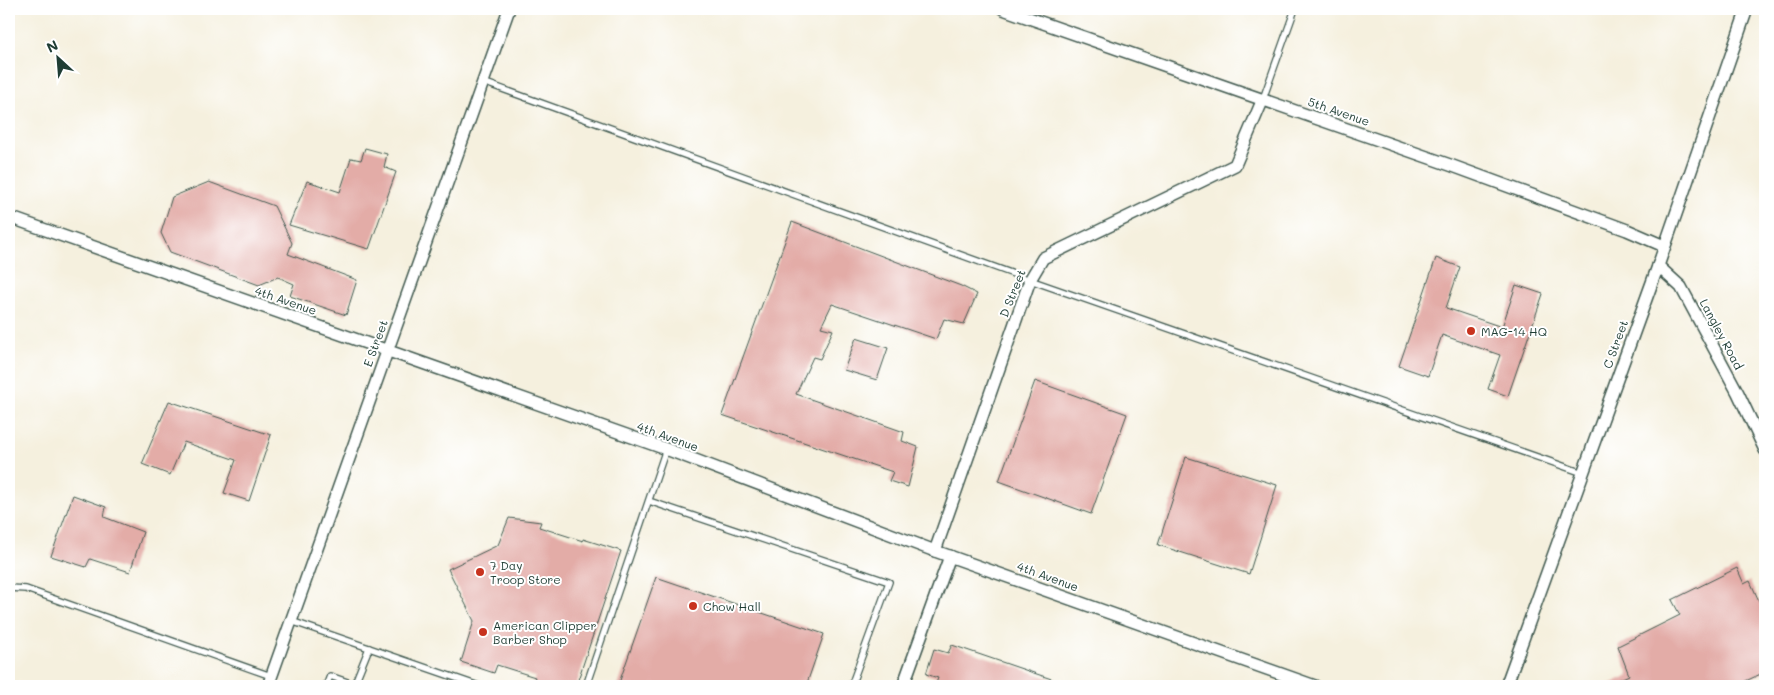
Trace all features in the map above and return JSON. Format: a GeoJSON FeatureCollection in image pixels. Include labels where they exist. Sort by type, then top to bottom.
{"type":"FeatureCollection","features":[{"type":"Feature","properties":{"kind":"street","name":"E Street"},"geometry":{"type":"LineString","coordinates":[[269,681],[509,9]]}},
{"type":"Feature","properties":{"kind":"street","name":"5th Avenue"},"geometry":{"type":"LineString","coordinates":[[1003,9],[1450,165],[1627,230],[1664,246]]}},
{"type":"Feature","properties":{"kind":"street","name":"C Street"},"geometry":{"type":"LineString","coordinates":[[1506,686],[1584,474],[1747,9]]}},
{"type":"Feature","properties":{"kind":"street","name":"D Street"},"geometry":{"type":"LineString","coordinates":[[935,551],[1030,280],[1043,258],[1235,165],[1263,99]]}},
{"type":"Feature","properties":{"kind":"street","name":"4th Avenue"},"geometry":{"type":"LineString","coordinates":[[9,217],[666,450],[935,551],[1315,686]]}},
{"type":"Feature","properties":{"kind":"street","name":"Langley Road"},"geometry":{"type":"LineString","coordinates":[[1658,266],[1681,287],[1738,393],[1765,450]]}},
{"type":"Feature","properties":{"kind":"street"},"geometry":{"type":"LineString","coordinates":[[903,686],[950,556]]}},
{"type":"Feature","properties":{"kind":"lane"},"geometry":{"type":"LineString","coordinates":[[1263,99],[1295,9]]}},
{"type":"Feature","properties":{"kind":"lane"},"geometry":{"type":"LineString","coordinates":[[483,82],[1030,280],[1584,474]]}},
{"type":"Feature","properties":{"kind":"lane"},"geometry":{"type":"LineString","coordinates":[[586,686],[666,450]]}},
{"type":"Feature","properties":{"kind":"lane"},"geometry":{"type":"LineString","coordinates":[[649,501],[889,582],[851,686]]}},
{"type":"Feature","properties":{"kind":"lane"},"geometry":{"type":"LineString","coordinates":[[9,588],[26,588],[269,681]]}},
{"type":"Feature","properties":{"kind":"lane"},"geometry":{"type":"LineString","coordinates":[[291,621],[479,686]]}},
{"type":"Feature","properties":{"kind":"lane"},"geometry":{"type":"LineString","coordinates":[[326,686],[330,676],[357,685],[369,648]]}},
{"type":"Feature","properties":{"kind":"building"},"geometry":{"type":"Polygon","coordinates":[[[365,148],[387,154],[384,167],[396,172],[369,249],[289,225],[307,181],[340,192],[351,158],[361,160],[365,148]]]}},
{"type":"Feature","properties":{"kind":"building"},"geometry":{"type":"Polygon","coordinates":[[[209,182],[274,206],[292,243],[288,254],[357,280],[346,315],[290,296],[294,284],[278,277],[259,285],[170,252],[161,233],[172,197],[209,182]]]}},
{"type":"Feature","properties":{"kind":"building"},"geometry":{"type":"Polygon","coordinates":[[[792,222],[961,286],[977,294],[964,324],[944,319],[936,339],[832,304],[821,327],[833,330],[820,359],[813,357],[796,394],[904,432],[902,441],[918,447],[908,487],[889,481],[893,472],[722,415],[792,222]]]}},
{"type":"Feature","properties":{"kind":"building","name":"MAG-14 HQ"},"geometry":{"type":"Polygon","coordinates":[[[1436,258],[1460,267],[1446,308],[1502,327],[1516,285],[1543,294],[1508,396],[1488,389],[1500,355],[1442,335],[1428,376],[1399,366],[1436,258]]]}},
{"type":"Feature","properties":{"kind":"building"},"geometry":{"type":"Polygon","coordinates":[[[856,338],[888,348],[877,380],[844,370],[856,338]]]}},
{"type":"Feature","properties":{"kind":"building"},"geometry":{"type":"Polygon","coordinates":[[[1035,381],[1127,414],[1091,514],[999,481],[1035,381]]]}},
{"type":"Feature","properties":{"kind":"building"},"geometry":{"type":"Polygon","coordinates":[[[169,401],[271,435],[249,501],[224,493],[236,460],[184,442],[170,475],[142,464],[169,401]]]}},
{"type":"Feature","properties":{"kind":"building"},"geometry":{"type":"Polygon","coordinates":[[[1186,457],[1277,485],[1249,574],[1158,545],[1186,457]]]}},
{"type":"Feature","properties":{"kind":"building"},"geometry":{"type":"Polygon","coordinates":[[[73,495],[106,507],[104,517],[143,532],[130,572],[90,559],[86,567],[51,556],[73,495]]]}},
{"type":"Feature","properties":{"kind":"building"},"geometry":{"type":"Polygon","coordinates":[[[509,518],[541,522],[539,527],[621,551],[576,686],[532,686],[535,677],[497,665],[494,673],[461,662],[474,621],[448,569],[498,545],[509,518]]]}},
{"type":"Feature","properties":{"kind":"building"},"geometry":{"type":"Polygon","coordinates":[[[1737,568],[1744,584],[1750,581],[1759,601],[1765,598],[1765,672],[1735,686],[1605,686],[1629,675],[1618,646],[1680,615],[1672,600],[1737,568]]]}},
{"type":"Feature","properties":{"kind":"building","name":"Chow Hall"},"geometry":{"type":"Polygon","coordinates":[[[656,577],[824,634],[806,686],[618,686],[656,577]]]}},
{"type":"Feature","properties":{"kind":"building"},"geometry":{"type":"Polygon","coordinates":[[[952,645],[1066,684],[1066,686],[935,686],[938,678],[926,674],[934,649],[948,653],[952,645]]]}},
{"type":"Feature","properties":{"kind":"place","name":"MAG-14 HQ"},"geometry":{"type":"Point","coordinates":[1471,331]}},
{"type":"Feature","properties":{"kind":"place","name":"7 Day Troop Store"},"geometry":{"type":"Point","coordinates":[480,572]}},
{"type":"Feature","properties":{"kind":"place","name":"Chow Hall"},"geometry":{"type":"Point","coordinates":[693,606]}},
{"type":"Feature","properties":{"kind":"place","name":"American Clipper Barber Shop"},"geometry":{"type":"Point","coordinates":[483,632]}}]}
